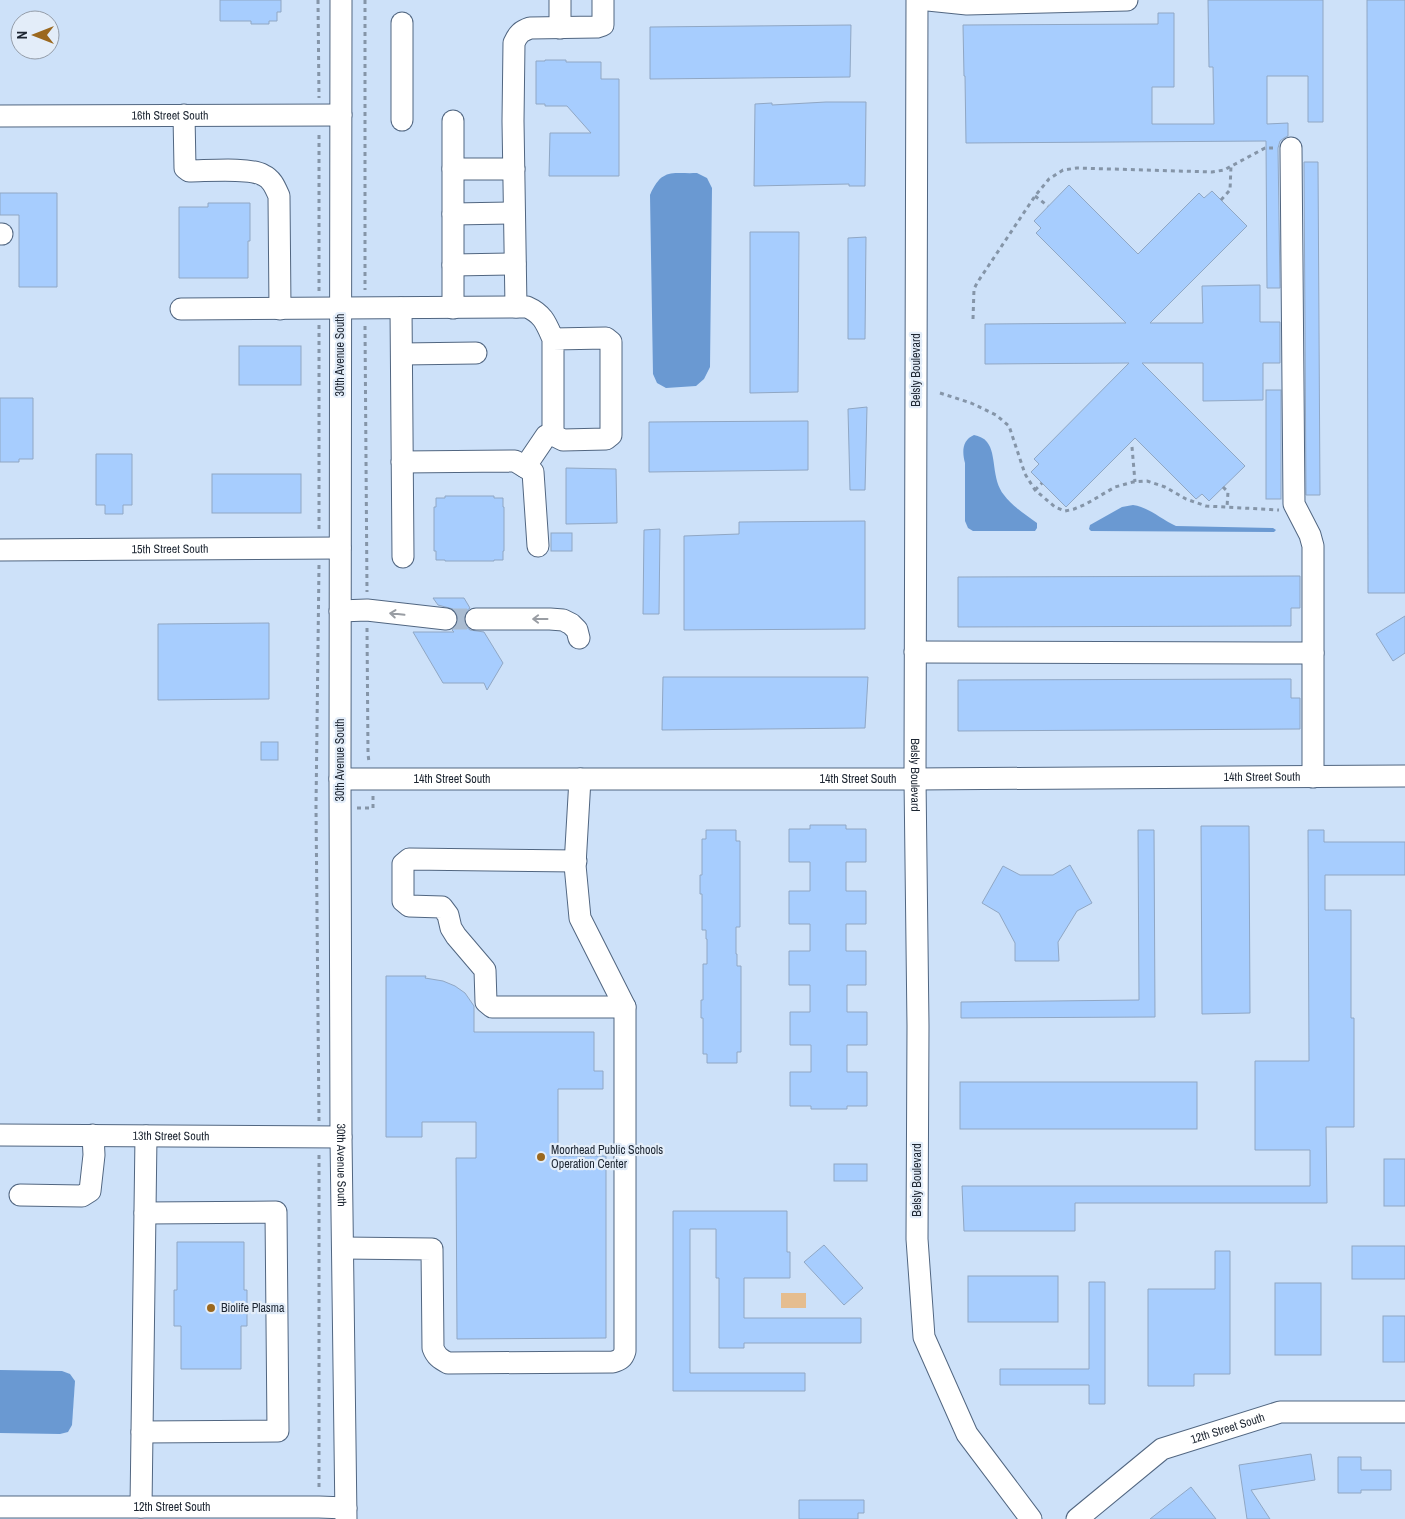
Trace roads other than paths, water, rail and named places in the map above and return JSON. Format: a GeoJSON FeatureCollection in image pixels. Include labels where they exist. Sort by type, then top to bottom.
{"type":"FeatureCollection","features":[{"type":"Feature","properties":{"kind":"street","name":"30th Avenue South"},"geometry":{"type":"LineString","coordinates":[[341,0],[341,1136],[346,1514]]}},
{"type":"Feature","properties":{"kind":"street"},"geometry":{"type":"LineString","coordinates":[[560,0],[560,28]]}},
{"type":"Feature","properties":{"kind":"street"},"geometry":{"type":"LineString","coordinates":[[516,308],[514,43],[522,31],[530,28],[598,27],[603,25],[603,0]]}},
{"type":"Feature","properties":{"kind":"street","name":"Belsly Boulevard"},"geometry":{"type":"LineString","coordinates":[[917,0],[915,652],[918,1026],[917,1240],[924,1337],[967,1434],[1030,1519]]}},
{"type":"Feature","properties":{"kind":"street"},"geometry":{"type":"LineString","coordinates":[[928,0],[967,4],[1127,0]]}},
{"type":"Feature","properties":{"kind":"street"},"geometry":{"type":"LineString","coordinates":[[402,23],[402,120]]}},
{"type":"Feature","properties":{"kind":"street"},"geometry":{"type":"LineString","coordinates":[[184,115],[185,168],[189,171],[253,171],[264,175],[274,184],[279,196],[280,309]]}},
{"type":"Feature","properties":{"kind":"street","name":"16th Street South"},"geometry":{"type":"LineString","coordinates":[[0,116],[341,115]]}},
{"type":"Feature","properties":{"kind":"street"},"geometry":{"type":"LineString","coordinates":[[453,121],[453,308]]}},
{"type":"Feature","properties":{"kind":"street"},"geometry":{"type":"LineString","coordinates":[[1291,148],[1294,504],[1310,535],[1313,546],[1313,777]]}},
{"type":"Feature","properties":{"kind":"street"},"geometry":{"type":"LineString","coordinates":[[453,169],[514,169]]}},
{"type":"Feature","properties":{"kind":"street"},"geometry":{"type":"LineString","coordinates":[[453,214],[514,213]]}},
{"type":"Feature","properties":{"kind":"street"},"geometry":{"type":"LineString","coordinates":[[453,265],[515,264]]}},
{"type":"Feature","properties":{"kind":"street"},"geometry":{"type":"LineString","coordinates":[[401,308],[403,557]]}},
{"type":"Feature","properties":{"kind":"street"},"geometry":{"type":"LineString","coordinates":[[180,309],[527,308],[538,312],[553,339],[553,435]]}},
{"type":"Feature","properties":{"kind":"street"},"geometry":{"type":"LineString","coordinates":[[525,467],[546,436],[553,435],[563,440],[606,439],[612,435],[612,342],[606,338],[553,339]]}},
{"type":"Feature","properties":{"kind":"street"},"geometry":{"type":"LineString","coordinates":[[402,354],[476,353]]}},
{"type":"Feature","properties":{"kind":"street"},"geometry":{"type":"LineString","coordinates":[[402,462],[515,461],[525,467],[533,472],[538,546]]}},
{"type":"Feature","properties":{"kind":"street","name":"15th Street South"},"geometry":{"type":"LineString","coordinates":[[0,550],[340,548]]}},
{"type":"Feature","properties":{"kind":"street"},"geometry":{"type":"LineString","coordinates":[[340,611],[367,610],[446,619]]}},
{"type":"Feature","properties":{"kind":"street"},"geometry":{"type":"LineString","coordinates":[[476,619],[563,620],[578,630],[579,638]]}},
{"type":"Feature","properties":{"kind":"street"},"geometry":{"type":"LineString","coordinates":[[915,652],[1314,653]]}},
{"type":"Feature","properties":{"kind":"street","name":"14th Street South"},"geometry":{"type":"LineString","coordinates":[[340,779],[915,779],[1405,776]]}},
{"type":"Feature","properties":{"kind":"street"},"geometry":{"type":"LineString","coordinates":[[343,1248],[432,1250],[433,1348],[441,1360],[448,1362],[613,1362],[623,1357],[625,1351],[625,1007],[580,918],[576,861],[580,779]]}},
{"type":"Feature","properties":{"kind":"street"},"geometry":{"type":"LineString","coordinates":[[576,861],[409,859],[403,864],[404,900],[409,906],[442,907],[448,915],[451,928],[456,936],[485,970],[486,1002],[492,1007],[625,1007]]}},
{"type":"Feature","properties":{"kind":"street","name":"13th Street South"},"geometry":{"type":"LineString","coordinates":[[0,1135],[341,1136]]}},
{"type":"Feature","properties":{"kind":"street"},"geometry":{"type":"LineString","coordinates":[[20,1195],[82,1196],[90,1191],[94,1155],[93,1136]]}},
{"type":"Feature","properties":{"kind":"street"},"geometry":{"type":"LineString","coordinates":[[141,1507],[146,1136]]}},
{"type":"Feature","properties":{"kind":"street"},"geometry":{"type":"LineString","coordinates":[[142,1432],[278,1431],[276,1212],[145,1213]]}},
{"type":"Feature","properties":{"kind":"street","name":"12th Street South"},"geometry":{"type":"LineString","coordinates":[[1077,1519],[1162,1449],[1280,1412],[1405,1412]]}},
{"type":"Feature","properties":{"kind":"street","name":"12th Street South"},"geometry":{"type":"LineString","coordinates":[[0,1507],[57,1513],[141,1507],[319,1507],[346,1514]]}},
{"type":"Feature","properties":{"kind":"water"},"geometry":{"type":"Polygon","coordinates":[[[674,173],[697,173],[707,178],[712,188],[710,367],[704,379],[696,386],[666,388],[657,383],[653,374],[650,195],[654,186],[663,176],[674,173]]]}},
{"type":"Feature","properties":{"kind":"water"},"geometry":{"type":"Polygon","coordinates":[[[974,435],[981,437],[987,442],[992,453],[1000,489],[1011,503],[1037,523],[1035,531],[973,531],[968,528],[965,521],[965,463],[963,451],[967,440],[974,435]]]}},
{"type":"Feature","properties":{"kind":"water"},"geometry":{"type":"Polygon","coordinates":[[[1133,505],[1150,511],[1176,526],[1273,528],[1276,530],[1274,532],[1091,531],[1089,529],[1090,525],[1122,507],[1133,505]]]}},
{"type":"Feature","properties":{"kind":"water"},"geometry":{"type":"Polygon","coordinates":[[[0,1370],[62,1371],[70,1374],[75,1381],[72,1425],[68,1432],[60,1434],[0,1433],[0,1370]]]}},
{"type":"Feature","properties":{"kind":"tunnel"},"geometry":{"type":"LineString","coordinates":[[446,619],[476,619]]}},
{"type":"Feature","properties":{"kind":"place","name":"Moorhead Public Schools Operation Center"},"geometry":{"type":"Point","coordinates":[541,1157]}},
{"type":"Feature","properties":{"kind":"place","name":"Biolife Plasma"},"geometry":{"type":"Point","coordinates":[211,1308]}}]}
